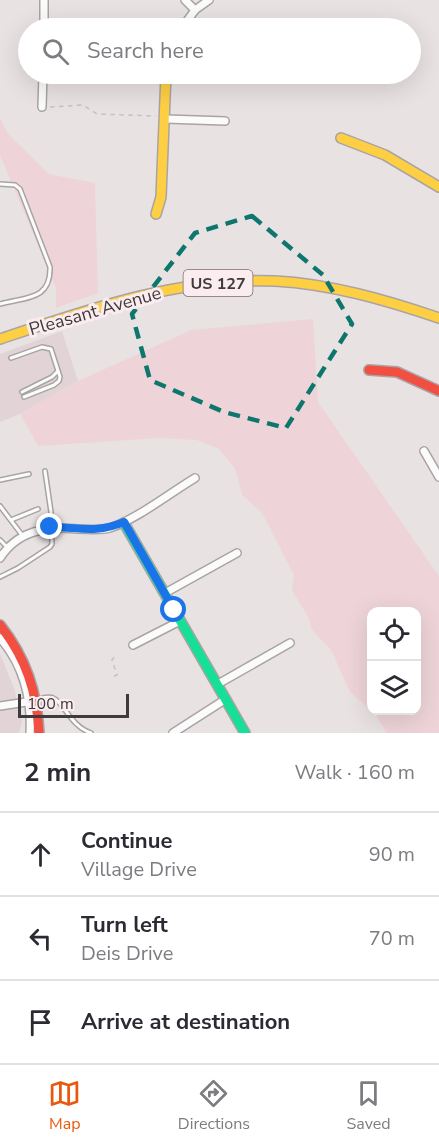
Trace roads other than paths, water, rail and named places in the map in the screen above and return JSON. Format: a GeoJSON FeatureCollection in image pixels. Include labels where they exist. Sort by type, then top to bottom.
{"type":"FeatureCollection","features":[{"type":"Feature","properties":{"kind":"street"},"geometry":{"type":"LineString","coordinates":[[44,0],[44,18]]}},
{"type":"Feature","properties":{"kind":"street"},"geometry":{"type":"LineString","coordinates":[[185,0],[195,10]]}},
{"type":"Feature","properties":{"kind":"street"},"geometry":{"type":"LineString","coordinates":[[189,18],[195,10],[209,0]]}},
{"type":"Feature","properties":{"kind":"street"},"geometry":{"type":"LineString","coordinates":[[42,84],[42,107]]}},
{"type":"Feature","properties":{"kind":"street"},"geometry":{"type":"LineString","coordinates":[[156,214],[161,198],[166,84]]}},
{"type":"Feature","properties":{"kind":"street"},"geometry":{"type":"LineString","coordinates":[[166,119],[225,121]]}},
{"type":"Feature","properties":{"kind":"street"},"geometry":{"type":"LineString","coordinates":[[341,138],[385,155],[439,187]]}},
{"type":"Feature","properties":{"kind":"street","name":"Pleasant Avenue"},"geometry":{"type":"LineString","coordinates":[[0,339],[126,299],[177,288],[234,282],[292,283],[343,290],[375,297],[439,318]]}},
{"type":"Feature","properties":{"kind":"street"},"geometry":{"type":"LineString","coordinates":[[369,369],[385,369],[403,373],[439,392]]}},
{"type":"Feature","properties":{"kind":"street"},"geometry":{"type":"LineString","coordinates":[[424,451],[439,477]]}},
{"type":"Feature","properties":{"kind":"street"},"geometry":{"type":"LineString","coordinates":[[0,558],[23,536],[32,531],[50,527],[95,530],[124,522],[195,478]]}},
{"type":"Feature","properties":{"kind":"street"},"geometry":{"type":"LineString","coordinates":[[124,522],[245,733]]}},
{"type":"Feature","properties":{"kind":"street"},"geometry":{"type":"LineString","coordinates":[[165,593],[237,553]]}},
{"type":"Feature","properties":{"kind":"street"},"geometry":{"type":"LineString","coordinates":[[134,645],[180,621]]}},
{"type":"Feature","properties":{"kind":"street"},"geometry":{"type":"LineString","coordinates":[[0,626],[26,664],[39,733]]}},
{"type":"Feature","properties":{"kind":"street"},"geometry":{"type":"LineString","coordinates":[[0,638],[15,659],[33,701],[30,733]]}},
{"type":"Feature","properties":{"kind":"street"},"geometry":{"type":"LineString","coordinates":[[218,684],[290,643]]}},
{"type":"Feature","properties":{"kind":"street"},"geometry":{"type":"LineString","coordinates":[[173,733],[226,699]]}},
{"type":"Feature","properties":{"kind":"street"},"geometry":{"type":"LineString","coordinates":[[0,706],[33,701]]}},
{"type":"Feature","properties":{"kind":"lane"},"geometry":{"type":"LineString","coordinates":[[0,184],[15,185],[20,189],[50,267],[50,275],[49,283],[42,293],[0,304]]}},
{"type":"Feature","properties":{"kind":"lane"},"geometry":{"type":"LineString","coordinates":[[11,358],[42,347],[49,347],[58,371],[59,381],[54,385],[24,397]]}},
{"type":"Feature","properties":{"kind":"lane"},"geometry":{"type":"LineString","coordinates":[[22,392],[52,377],[58,371]]}},
{"type":"Feature","properties":{"kind":"lane"},"geometry":{"type":"LineString","coordinates":[[0,577],[51,547],[51,512],[45,471]]}},
{"type":"Feature","properties":{"kind":"lane"},"geometry":{"type":"LineString","coordinates":[[0,480],[29,474]]}},
{"type":"Feature","properties":{"kind":"lane"},"geometry":{"type":"LineString","coordinates":[[0,506],[23,536]]}},
{"type":"Feature","properties":{"kind":"lane"},"geometry":{"type":"LineString","coordinates":[[11,520],[38,509]]}},
{"type":"Feature","properties":{"kind":"lane"},"geometry":{"type":"LineString","coordinates":[[0,540],[8,549]]}},
{"type":"Feature","properties":{"kind":"lane"},"geometry":{"type":"LineString","coordinates":[[33,701],[50,697],[55,699],[71,720],[92,733]]}}]}
